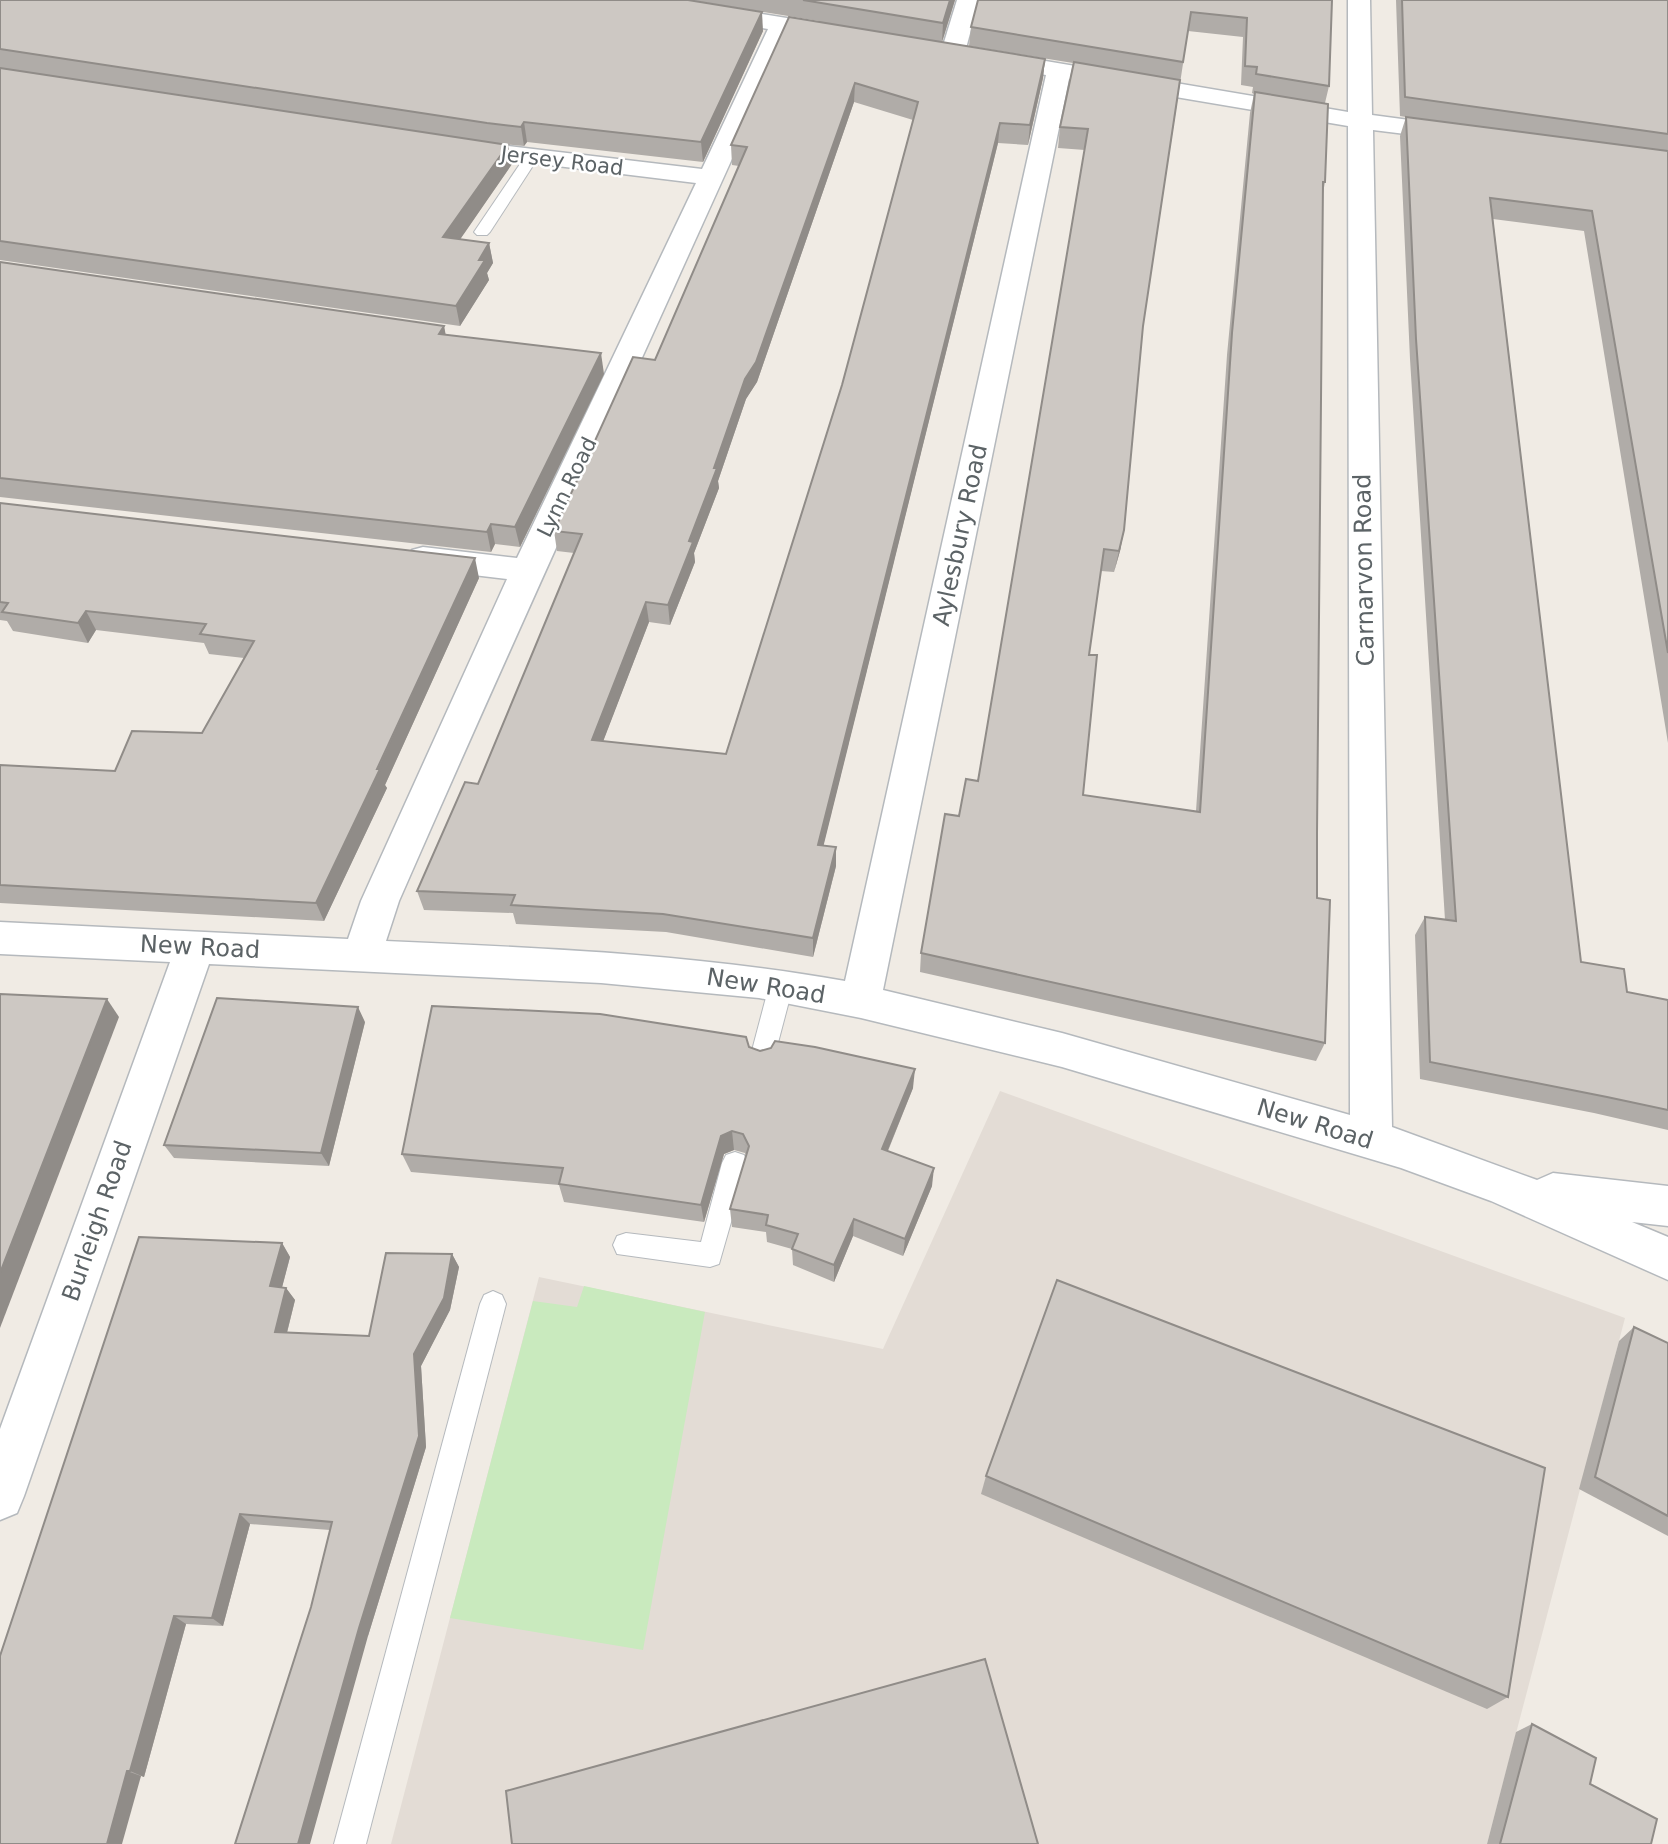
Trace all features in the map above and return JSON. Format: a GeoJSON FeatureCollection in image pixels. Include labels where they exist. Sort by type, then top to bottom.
{"type":"FeatureCollection","features":[{"type":"Feature","properties":{"kind":"street"},"geometry":{"type":"LineString","coordinates":[[634,0],[860,37]]}},
{"type":"Feature","properties":{"kind":"street"},"geometry":{"type":"LineString","coordinates":[[953,52],[968,0]]}},
{"type":"Feature","properties":{"kind":"street","name":"Carnarvon Road"},"geometry":{"type":"LineString","coordinates":[[1359,0],[1371,1141]]}},
{"type":"Feature","properties":{"kind":"street","name":"Lynn Road"},"geometry":{"type":"LineString","coordinates":[[362,954],[380,901],[527,570],[614,359],[710,177],[781,24]]}},
{"type":"Feature","properties":{"kind":"street"},"geometry":{"type":"LineString","coordinates":[[926,48],[1359,121],[1480,137]]}},
{"type":"Feature","properties":{"kind":"street","name":"Aylesbury Road"},"geometry":{"type":"LineString","coordinates":[[861,1001],[1059,70]]}},
{"type":"Feature","properties":{"kind":"street","name":"Jersey Road"},"geometry":{"type":"LineString","coordinates":[[436,144],[531,158],[710,177]]}},
{"type":"Feature","properties":{"kind":"street"},"geometry":{"type":"LineString","coordinates":[[388,554],[527,570]]}},
{"type":"Feature","properties":{"kind":"street","name":"New Road"},"geometry":{"type":"LineString","coordinates":[[0,938],[601,967],[781,986],[861,1001],[1062,1050],[1371,1141],[1505,1187],[1668,1259]]}},
{"type":"Feature","properties":{"kind":"street","name":"Burleigh Road"},"geometry":{"type":"LineString","coordinates":[[0,1496],[195,947]]}},
{"type":"Feature","properties":{"kind":"street","name":"New Road"},"geometry":{"type":"LineString","coordinates":[[1505,1187],[1668,1206]]}},
{"type":"Feature","properties":{"kind":"lane"},"geometry":{"type":"LineString","coordinates":[[482,232],[531,158]]}},
{"type":"Feature","properties":{"kind":"lane"},"geometry":{"type":"LineString","coordinates":[[762,1058],[781,986]]}},
{"type":"Feature","properties":{"kind":"lane"},"geometry":{"type":"LineString","coordinates":[[626,1245],[710,1255],[735,1163]]}},
{"type":"Feature","properties":{"kind":"lane"},"geometry":{"type":"LineString","coordinates":[[350,1844],[492,1304]]}},
{"type":"Feature","properties":{"kind":"shaded area"},"geometry":{"type":"Polygon","coordinates":[[[1000,1091],[1625,1318],[1487,1844],[391,1844],[539,1277],[883,1349],[1000,1091]]]}},
{"type":"Feature","properties":{"kind":"green space"},"geometry":{"type":"Polygon","coordinates":[[[584,1286],[705,1312],[643,1650],[450,1618],[533,1301],[577,1307],[584,1286]]]}},
{"type":"Feature","properties":{"kind":"building"},"geometry":{"type":"Polygon","coordinates":[[[0,0],[688,0],[762,12],[701,142],[524,122],[521,127],[487,123],[0,49],[0,0]]]}},
{"type":"Feature","properties":{"kind":"building"},"geometry":{"type":"Polygon","coordinates":[[[803,0],[950,0],[943,23],[803,0]]]}},
{"type":"Feature","properties":{"kind":"building"},"geometry":{"type":"Polygon","coordinates":[[[978,0],[1332,0],[1329,86],[1256,74],[1257,67],[1245,66],[1247,18],[1191,12],[1183,62],[971,27],[978,0]]]}},
{"type":"Feature","properties":{"kind":"building"},"geometry":{"type":"Polygon","coordinates":[[[1402,0],[1668,0],[1668,134],[1405,97],[1402,0]]]}},
{"type":"Feature","properties":{"kind":"building"},"geometry":{"type":"Polygon","coordinates":[[[789,17],[1045,59],[1030,125],[1000,123],[818,845],[836,847],[813,938],[663,914],[511,905],[515,895],[417,891],[465,782],[478,784],[582,534],[554,531],[633,357],[655,360],[747,147],[731,145],[789,17]],[[855,83],[756,362],[745,379],[714,468],[717,468],[689,541],[693,542],[668,605],[646,602],[592,740],[726,754],[842,385],[918,102],[855,83]]]}},
{"type":"Feature","properties":{"kind":"building"},"geometry":{"type":"Polygon","coordinates":[[[1074,62],[1180,80],[1143,326],[1124,530],[1119,551],[1104,549],[1089,655],[1097,655],[1083,795],[1200,812],[1232,333],[1255,92],[1328,104],[1323,182],[1317,834],[1317,898],[1330,900],[1325,1043],[921,953],[945,814],[959,816],[966,779],[978,781],[1088,129],[1060,127],[1074,62]]]}},
{"type":"Feature","properties":{"kind":"building"},"geometry":{"type":"Polygon","coordinates":[[[0,68],[508,145],[443,237],[489,243],[479,260],[485,260],[456,306],[0,241],[0,68]]]}},
{"type":"Feature","properties":{"kind":"building"},"geometry":{"type":"Polygon","coordinates":[[[1406,117],[1668,151],[1668,653],[1592,211],[1490,198],[1581,962],[1624,969],[1627,992],[1668,1000],[1668,1110],[1430,1062],[1425,917],[1456,921],[1416,339],[1406,117]]]}},
{"type":"Feature","properties":{"kind":"building"},"geometry":{"type":"Polygon","coordinates":[[[0,262],[444,326],[439,334],[601,353],[515,527],[491,524],[487,532],[0,478],[0,262]]]}},
{"type":"Feature","properties":{"kind":"building"},"geometry":{"type":"Polygon","coordinates":[[[0,503],[475,558],[316,903],[0,885],[0,765],[115,771],[132,731],[202,733],[254,641],[200,634],[206,624],[86,611],[78,623],[2,612],[8,603],[0,602],[0,503]]]}},
{"type":"Feature","properties":{"kind":"building"},"geometry":{"type":"Polygon","coordinates":[[[0,994],[107,999],[0,1273],[0,994]]]}},
{"type":"Feature","properties":{"kind":"building"},"geometry":{"type":"Polygon","coordinates":[[[217,998],[358,1007],[321,1153],[164,1145],[217,998]]]}},
{"type":"Feature","properties":{"kind":"building"},"geometry":{"type":"Polygon","coordinates":[[[432,1006],[600,1014],[746,1037],[749,1047],[760,1051],[771,1048],[775,1041],[915,1069],[882,1149],[934,1168],[905,1239],[854,1219],[834,1265],[792,1249],[798,1234],[766,1225],[768,1215],[730,1209],[749,1146],[743,1134],[732,1131],[721,1136],[701,1205],[559,1184],[563,1168],[402,1154],[432,1006]]]}},
{"type":"Feature","properties":{"kind":"building"},"geometry":{"type":"Polygon","coordinates":[[[139,1237],[282,1243],[270,1286],[286,1288],[275,1332],[369,1336],[386,1253],[452,1254],[444,1298],[414,1354],[419,1436],[359,1628],[298,1844],[235,1844],[311,1607],[332,1522],[240,1514],[212,1618],[174,1616],[107,1844],[0,1844],[0,1656],[139,1237]]]}},
{"type":"Feature","properties":{"kind":"building"},"geometry":{"type":"Polygon","coordinates":[[[1057,1280],[1545,1468],[1508,1697],[986,1476],[1057,1280]]]}},
{"type":"Feature","properties":{"kind":"building"},"geometry":{"type":"Polygon","coordinates":[[[1634,1327],[1668,1343],[1668,1516],[1595,1477],[1634,1327]]]}},
{"type":"Feature","properties":{"kind":"building"},"geometry":{"type":"Polygon","coordinates":[[[985,1659],[1038,1844],[512,1844],[506,1791],[985,1659]]]}},
{"type":"Feature","properties":{"kind":"building"},"geometry":{"type":"Polygon","coordinates":[[[1532,1724],[1596,1758],[1590,1784],[1657,1819],[1651,1844],[1500,1844],[1532,1724]]]}}]}
